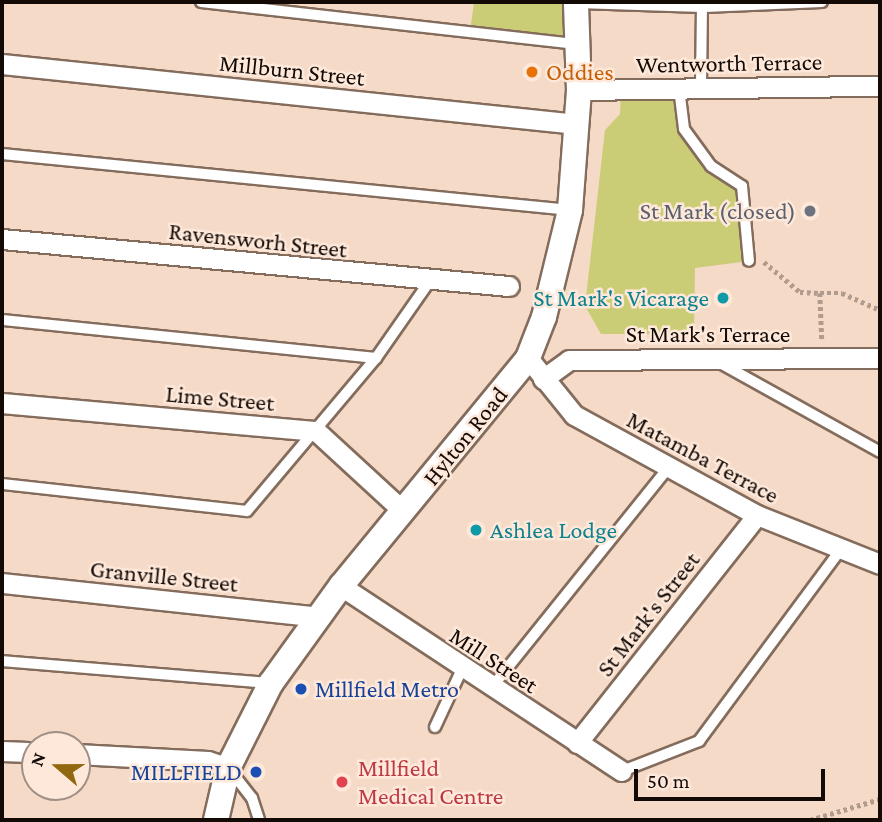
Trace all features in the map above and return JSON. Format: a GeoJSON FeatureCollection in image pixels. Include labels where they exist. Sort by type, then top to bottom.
{"type":"FeatureCollection","features":[{"type":"Feature","properties":{"kind":"street","name":"Hylton Road"},"geometry":{"type":"LineString","coordinates":[[216,820],[229,768],[271,683],[341,586],[528,358],[544,317],[570,210],[579,90],[576,2]]}},
{"type":"Feature","properties":{"kind":"street","name":"Millburn Street"},"geometry":{"type":"LineString","coordinates":[[2,64],[577,124]]}},
{"type":"Feature","properties":{"kind":"street","name":"Wentworth Terrace"},"geometry":{"type":"LineString","coordinates":[[579,90],[701,86],[880,86]]}},
{"type":"Feature","properties":{"kind":"street","name":"Ravensworh Street"},"geometry":{"type":"LineString","coordinates":[[2,239],[429,282],[509,286]]}},
{"type":"Feature","properties":{"kind":"street","name":"Matamba Terrace"},"geometry":{"type":"LineString","coordinates":[[528,358],[574,415],[757,514],[880,564]]}},
{"type":"Feature","properties":{"kind":"street","name":"St Mark's Terrace"},"geometry":{"type":"LineString","coordinates":[[543,379],[569,360],[880,358]]}},
{"type":"Feature","properties":{"kind":"street","name":"Lime Street"},"geometry":{"type":"LineString","coordinates":[[2,403],[316,431]]}},
{"type":"Feature","properties":{"kind":"street"},"geometry":{"type":"LineString","coordinates":[[316,431],[403,511]]}},
{"type":"Feature","properties":{"kind":"street","name":"St Mark's Street"},"geometry":{"type":"LineString","coordinates":[[577,743],[757,514]]}},
{"type":"Feature","properties":{"kind":"street","name":"Granville Street"},"geometry":{"type":"LineString","coordinates":[[2,583],[320,617]]}},
{"type":"Feature","properties":{"kind":"street","name":"Mill Street"},"geometry":{"type":"LineString","coordinates":[[341,586],[462,669],[622,771]]}},
{"type":"Feature","properties":{"kind":"street"},"geometry":{"type":"LineString","coordinates":[[2,751],[21,752]]}},
{"type":"Feature","properties":{"kind":"street"},"geometry":{"type":"LineString","coordinates":[[91,755],[208,761],[229,768]]}},
{"type":"Feature","properties":{"kind":"lane"},"geometry":{"type":"LineString","coordinates":[[201,2],[577,44]]}},
{"type":"Feature","properties":{"kind":"lane"},"geometry":{"type":"LineString","coordinates":[[576,2],[702,5],[822,2]]}},
{"type":"Feature","properties":{"kind":"lane"},"geometry":{"type":"LineString","coordinates":[[701,86],[702,5]]}},
{"type":"Feature","properties":{"kind":"lane"},"geometry":{"type":"LineString","coordinates":[[679,87],[684,129],[711,166],[742,186],[749,261]]}},
{"type":"Feature","properties":{"kind":"lane"},"geometry":{"type":"LineString","coordinates":[[2,154],[570,210]]}},
{"type":"Feature","properties":{"kind":"lane"},"geometry":{"type":"LineString","coordinates":[[2,484],[247,511],[376,358],[429,282]]}},
{"type":"Feature","properties":{"kind":"lane"},"geometry":{"type":"LineString","coordinates":[[2,320],[376,358]]}},
{"type":"Feature","properties":{"kind":"lane"},"geometry":{"type":"LineString","coordinates":[[713,358],[880,452]]}},
{"type":"Feature","properties":{"kind":"lane"},"geometry":{"type":"LineString","coordinates":[[492,687],[669,467]]}},
{"type":"Feature","properties":{"kind":"lane"},"geometry":{"type":"LineString","coordinates":[[622,771],[699,741],[841,549]]}},
{"type":"Feature","properties":{"kind":"lane"},"geometry":{"type":"LineString","coordinates":[[2,661],[271,683]]}},
{"type":"Feature","properties":{"kind":"lane"},"geometry":{"type":"LineString","coordinates":[[436,727],[462,669]]}},
{"type":"Feature","properties":{"kind":"lane"},"geometry":{"type":"LineString","coordinates":[[229,768],[252,798],[259,820]]}},
{"type":"Feature","properties":{"kind":"path"},"geometry":{"type":"LineString","coordinates":[[749,261],[766,262],[800,292],[842,293],[880,310]]}},
{"type":"Feature","properties":{"kind":"path"},"geometry":{"type":"LineString","coordinates":[[820,293],[822,358]]}},
{"type":"Feature","properties":{"kind":"path"},"geometry":{"type":"LineString","coordinates":[[810,820],[880,799]]}},
{"type":"Feature","properties":{"kind":"green space"},"geometry":{"type":"Polygon","coordinates":[[[474,2],[576,2],[577,44],[470,32],[474,2]]]}},
{"type":"Feature","properties":{"kind":"green space"},"geometry":{"type":"Polygon","coordinates":[[[679,87],[684,129],[711,166],[742,186],[749,261],[695,268],[694,334],[601,334],[585,306],[605,130],[620,114],[621,89],[679,87]]]}},
{"type":"Feature","properties":{"kind":"place","name":"Oddies"},"geometry":{"type":"Point","coordinates":[532,72]}},
{"type":"Feature","properties":{"kind":"place","name":"St Mark (closed)"},"geometry":{"type":"Point","coordinates":[810,211]}},
{"type":"Feature","properties":{"kind":"place","name":"St Mark's Vicarage"},"geometry":{"type":"Point","coordinates":[723,298]}},
{"type":"Feature","properties":{"kind":"place","name":"Ashlea Lodge"},"geometry":{"type":"Point","coordinates":[476,530]}},
{"type":"Feature","properties":{"kind":"place","name":"Millfield Metro"},"geometry":{"type":"Point","coordinates":[301,689]}},
{"type":"Feature","properties":{"kind":"place","name":"MILLFIELD"},"geometry":{"type":"Point","coordinates":[256,772]}},
{"type":"Feature","properties":{"kind":"place","name":"Millfield Medical Centre"},"geometry":{"type":"Point","coordinates":[342,782]}}]}
